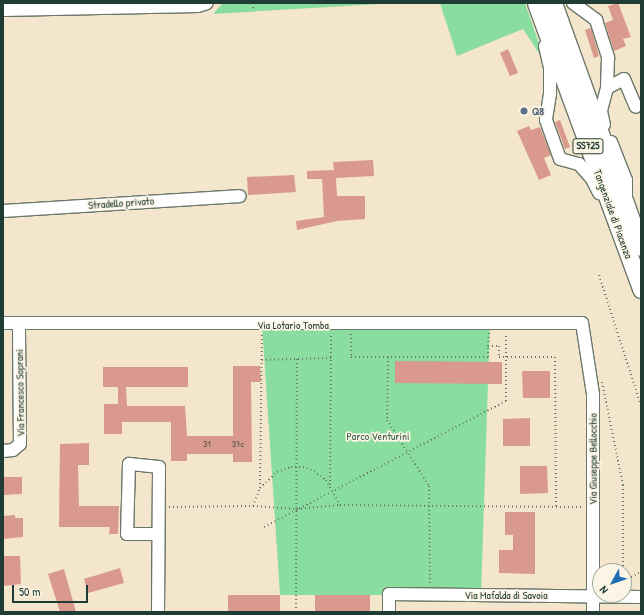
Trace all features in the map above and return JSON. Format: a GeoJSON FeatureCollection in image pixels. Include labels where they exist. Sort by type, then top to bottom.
{"type":"FeatureCollection","features":[{"type":"Feature","properties":{"kind":"highway","name":"Tangenziale di Piacenza"},"geometry":{"type":"LineString","coordinates":[[536,3],[640,288]]}},
{"type":"Feature","properties":{"kind":"highway","name":"Tangenziale di Piacenza"},"geometry":{"type":"LineString","coordinates":[[553,3],[641,247]]}},
{"type":"Feature","properties":{"kind":"street"},"geometry":{"type":"LineString","coordinates":[[3,10],[94,5],[198,6],[207,3]]}},
{"type":"Feature","properties":{"kind":"street"},"geometry":{"type":"LineString","coordinates":[[531,3],[550,68],[550,94],[546,120],[560,159],[579,164],[592,180],[607,210],[632,277],[640,288]]}},
{"type":"Feature","properties":{"kind":"street"},"geometry":{"type":"LineString","coordinates":[[573,3],[596,20],[608,58],[607,88],[601,111],[626,180],[626,206]]}},
{"type":"Feature","properties":{"kind":"street"},"geometry":{"type":"LineString","coordinates":[[607,88],[624,79],[636,107]]}},
{"type":"Feature","properties":{"kind":"street","name":"Stradello privato"},"geometry":{"type":"LineString","coordinates":[[3,211],[240,196]]}},
{"type":"Feature","properties":{"kind":"street","name":"Via Lotario Tomba"},"geometry":{"type":"LineString","coordinates":[[3,323],[262,325],[582,323]]}},
{"type":"Feature","properties":{"kind":"street","name":"Via Francesco Soprani"},"geometry":{"type":"LineString","coordinates":[[3,451],[13,450],[20,444],[19,323]]}},
{"type":"Feature","properties":{"kind":"street","name":"Via Giuseppe Bellocchio"},"geometry":{"type":"LineString","coordinates":[[582,323],[592,382],[593,563]]}},
{"type":"Feature","properties":{"kind":"street"},"geometry":{"type":"LineString","coordinates":[[158,534],[127,534],[129,464],[159,467],[158,612]]}},
{"type":"Feature","properties":{"kind":"street","name":"Via Mafalda di Savoia"},"geometry":{"type":"LineString","coordinates":[[389,612],[389,594],[592,596]]}},
{"type":"Feature","properties":{"kind":"path"},"geometry":{"type":"LineString","coordinates":[[253,3],[253,8]]}},
{"type":"Feature","properties":{"kind":"path"},"geometry":{"type":"LineString","coordinates":[[599,275],[641,406]]}},
{"type":"Feature","properties":{"kind":"path"},"geometry":{"type":"LineString","coordinates":[[330,485],[331,324]]}},
{"type":"Feature","properties":{"kind":"path"},"geometry":{"type":"LineString","coordinates":[[351,324],[351,357],[488,357],[488,346],[499,346],[499,357],[555,357],[556,508]]}},
{"type":"Feature","properties":{"kind":"path"},"geometry":{"type":"LineString","coordinates":[[264,527],[506,401],[506,324]]}},
{"type":"Feature","properties":{"kind":"path"},"geometry":{"type":"LineString","coordinates":[[253,506],[260,488],[262,325]]}},
{"type":"Feature","properties":{"kind":"path"},"geometry":{"type":"LineString","coordinates":[[388,357],[387,420],[429,486],[430,594]]}},
{"type":"Feature","properties":{"kind":"path"},"geometry":{"type":"LineString","coordinates":[[262,360],[331,358]]}},
{"type":"Feature","properties":{"kind":"path"},"geometry":{"type":"LineString","coordinates":[[296,612],[297,359]]}},
{"type":"Feature","properties":{"kind":"path"},"geometry":{"type":"LineString","coordinates":[[592,382],[604,382],[623,485],[623,563]]}},
{"type":"Feature","properties":{"kind":"path"},"geometry":{"type":"LineString","coordinates":[[260,488],[277,472],[297,467],[314,471],[330,485],[334,490],[340,505]]}},
{"type":"Feature","properties":{"kind":"path"},"geometry":{"type":"LineString","coordinates":[[159,507],[253,506],[297,509],[340,505],[556,508],[593,507]]}},
{"type":"Feature","properties":{"kind":"path"},"geometry":{"type":"LineString","coordinates":[[632,577],[641,572]]}},
{"type":"Feature","properties":{"kind":"green space"},"geometry":{"type":"Polygon","coordinates":[[[223,3],[395,3],[213,14],[223,3]]]}},
{"type":"Feature","properties":{"kind":"green space"},"geometry":{"type":"Polygon","coordinates":[[[440,3],[525,3],[546,64],[523,29],[457,56],[440,3]]]}},
{"type":"Feature","properties":{"kind":"green space","name":"Parco Venturini"},"geometry":{"type":"Polygon","coordinates":[[[490,324],[481,595],[280,595],[262,325],[490,324]]]}},
{"type":"Feature","properties":{"kind":"building"},"geometry":{"type":"Polygon","coordinates":[[[618,3],[631,37],[623,39],[626,46],[614,51],[605,23],[613,20],[608,6],[618,3]]]}},
{"type":"Feature","properties":{"kind":"building"},"geometry":{"type":"Polygon","coordinates":[[[591,28],[599,56],[594,58],[585,30],[591,28]]]}},
{"type":"Feature","properties":{"kind":"building"},"geometry":{"type":"Polygon","coordinates":[[[508,49],[518,73],[510,76],[500,53],[508,49]]]}},
{"type":"Feature","properties":{"kind":"building"},"geometry":{"type":"Polygon","coordinates":[[[560,120],[570,147],[565,149],[555,122],[560,120]]]}},
{"type":"Feature","properties":{"kind":"building"},"geometry":{"type":"Polygon","coordinates":[[[529,126],[531,130],[540,127],[551,155],[544,158],[551,175],[539,180],[517,131],[529,126]]]}},
{"type":"Feature","properties":{"kind":"building"},"geometry":{"type":"Polygon","coordinates":[[[373,160],[374,176],[336,178],[337,196],[365,196],[365,219],[337,221],[297,230],[296,221],[324,217],[322,179],[307,179],[307,171],[334,170],[333,162],[373,160]]]}},
{"type":"Feature","properties":{"kind":"building"},"geometry":{"type":"Polygon","coordinates":[[[294,175],[296,192],[248,195],[247,177],[294,175]]]}},
{"type":"Feature","properties":{"kind":"building"},"geometry":{"type":"Polygon","coordinates":[[[395,361],[502,362],[502,384],[395,383],[395,361]]]}},
{"type":"Feature","properties":{"kind":"building"},"geometry":{"type":"Polygon","coordinates":[[[233,366],[260,366],[261,382],[251,382],[252,462],[233,462],[233,454],[187,454],[187,461],[171,461],[171,422],[122,422],[122,434],[104,434],[104,404],[118,404],[118,387],[103,387],[103,367],[188,367],[188,387],[126,387],[127,406],[185,406],[187,436],[233,436],[233,366]]]}},
{"type":"Feature","properties":{"kind":"building"},"geometry":{"type":"Polygon","coordinates":[[[522,371],[550,371],[550,398],[523,398],[522,371]]]}},
{"type":"Feature","properties":{"kind":"building"},"geometry":{"type":"Polygon","coordinates":[[[530,418],[530,446],[503,446],[503,419],[530,418]]]}},
{"type":"Feature","properties":{"kind":"building"},"geometry":{"type":"Polygon","coordinates":[[[89,443],[89,465],[78,465],[79,506],[119,506],[118,534],[109,534],[110,527],[59,527],[60,444],[89,443]]]}},
{"type":"Feature","properties":{"kind":"building"},"geometry":{"type":"Polygon","coordinates":[[[520,466],[547,466],[548,493],[520,494],[520,466]]]}},
{"type":"Feature","properties":{"kind":"building"},"geometry":{"type":"Polygon","coordinates":[[[3,477],[22,477],[22,494],[3,495],[3,477]]]}},
{"type":"Feature","properties":{"kind":"building"},"geometry":{"type":"Polygon","coordinates":[[[505,512],[535,512],[535,574],[499,573],[499,550],[513,550],[513,535],[505,535],[505,512]]]}},
{"type":"Feature","properties":{"kind":"building"},"geometry":{"type":"Polygon","coordinates":[[[15,515],[15,518],[23,518],[23,537],[3,539],[3,516],[15,515]]]}},
{"type":"Feature","properties":{"kind":"building"},"geometry":{"type":"Polygon","coordinates":[[[3,556],[20,556],[21,584],[3,586],[3,556]]]}},
{"type":"Feature","properties":{"kind":"building"},"geometry":{"type":"Polygon","coordinates":[[[120,568],[124,583],[88,593],[84,579],[120,568]]]}},
{"type":"Feature","properties":{"kind":"building"},"geometry":{"type":"Polygon","coordinates":[[[64,569],[76,612],[60,612],[48,574],[64,569]]]}},
{"type":"Feature","properties":{"kind":"building"},"geometry":{"type":"Polygon","coordinates":[[[228,595],[280,595],[280,612],[228,612],[228,595]]]}},
{"type":"Feature","properties":{"kind":"building"},"geometry":{"type":"Polygon","coordinates":[[[315,595],[370,595],[370,612],[315,612],[315,595]]]}},
{"type":"Feature","properties":{"kind":"place","name":"Q8"},"geometry":{"type":"Point","coordinates":[524,111]}}]}
